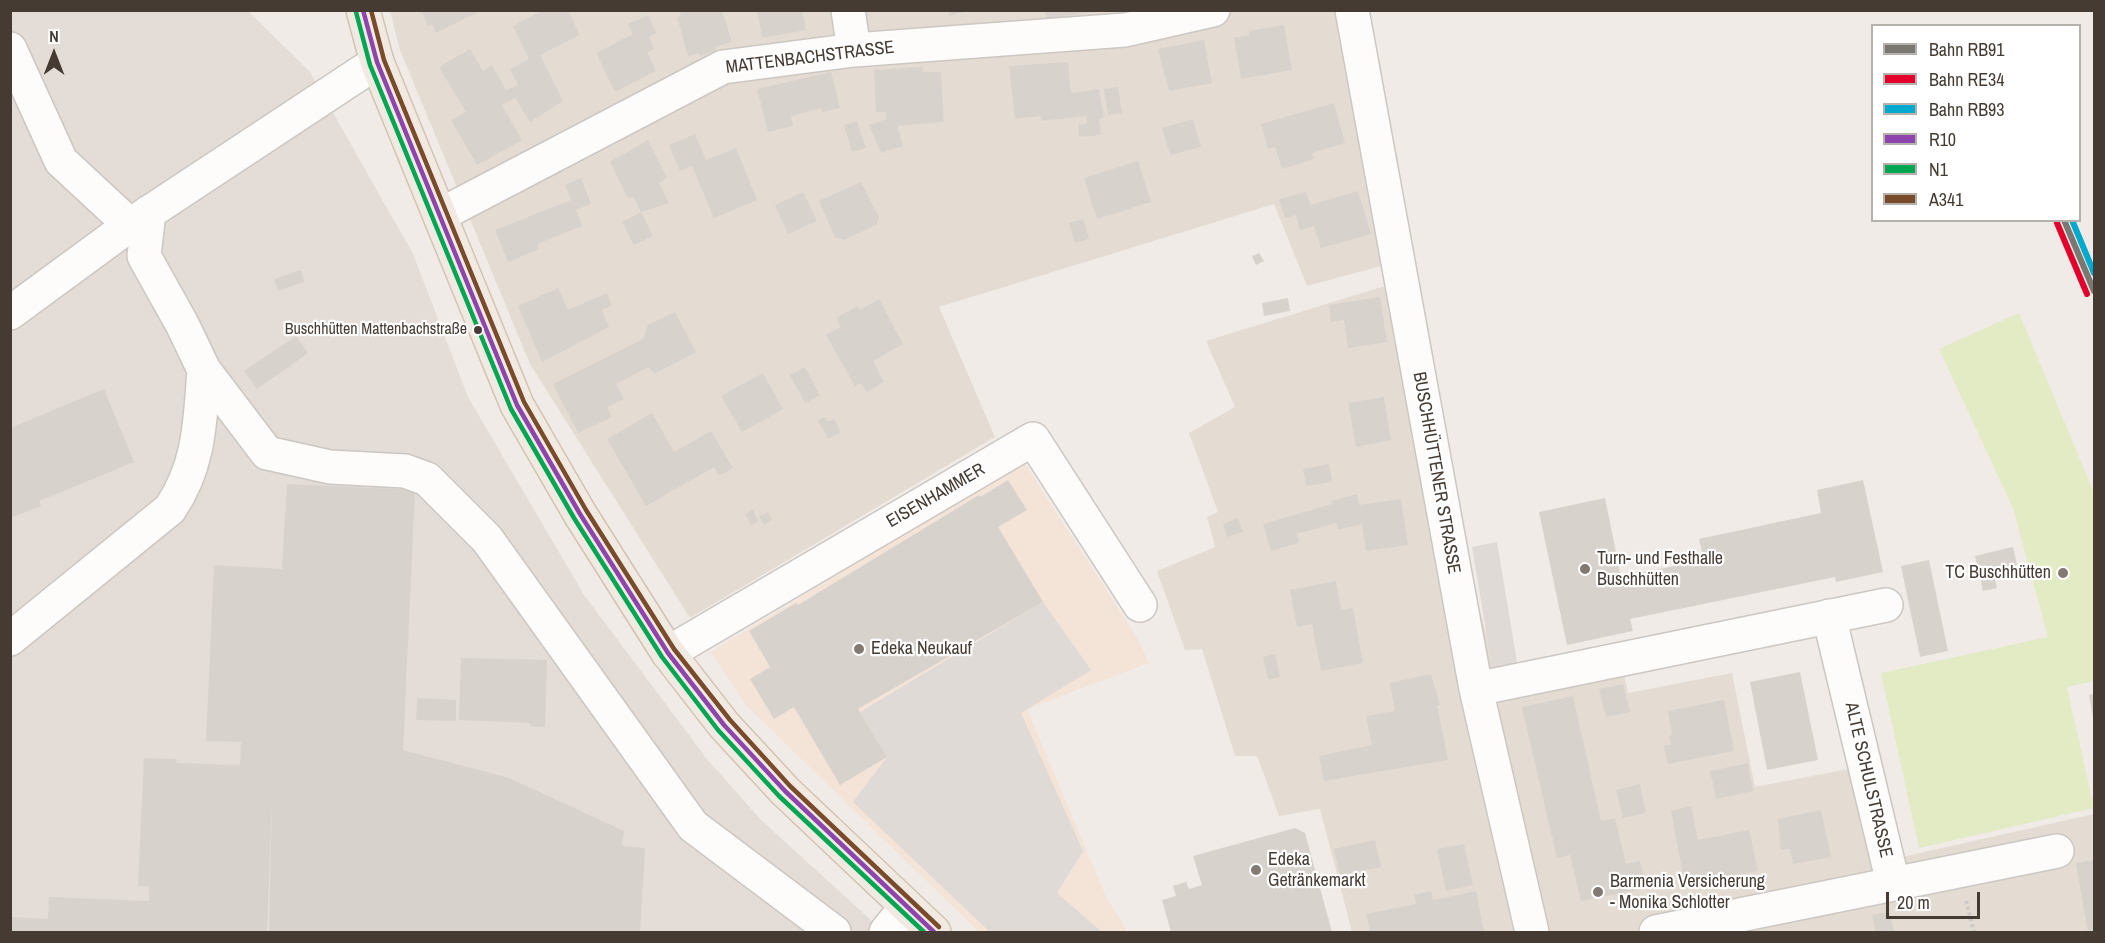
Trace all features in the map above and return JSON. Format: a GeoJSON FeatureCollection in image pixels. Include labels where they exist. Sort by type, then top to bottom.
{"type":"FeatureCollection","features":[{"type":"Feature","properties":{"kind":"main road"},"geometry":{"type":"LineString","coordinates":[[363,10],[377,62],[517,405],[580,514],[668,653],[724,725],[785,791],[934,933]]}},
{"type":"Feature","properties":{"kind":"street"},"geometry":{"type":"LineString","coordinates":[[848,10],[854,50]]}},
{"type":"Feature","properties":{"kind":"street","name":"MATTENBACHSTRASSE"},"geometry":{"type":"LineString","coordinates":[[440,215],[723,68],[854,50],[1125,30],[1212,10]]}},
{"type":"Feature","properties":{"kind":"street","name":"BUSCHHÜTTENER STRASSE"},"geometry":{"type":"LineString","coordinates":[[1352,10],[1476,689],[1532,933]]}},
{"type":"Feature","properties":{"kind":"street"},"geometry":{"type":"LineString","coordinates":[[10,49],[61,161],[139,218],[144,256],[182,324],[204,370],[267,453],[330,467],[405,471],[427,479],[487,539],[693,826],[834,933]]}},
{"type":"Feature","properties":{"kind":"street"},"geometry":{"type":"LineString","coordinates":[[10,313],[139,218],[377,62]]}},
{"type":"Feature","properties":{"kind":"street"},"geometry":{"type":"LineString","coordinates":[[10,639],[170,509],[185,487],[199,435],[204,370]]}},
{"type":"Feature","properties":{"kind":"street","name":"EISENHAMMER"},"geometry":{"type":"LineString","coordinates":[[668,653],[1033,439],[1140,605]]}},
{"type":"Feature","properties":{"kind":"street"},"geometry":{"type":"LineString","coordinates":[[1476,689],[1886,605]]}},
{"type":"Feature","properties":{"kind":"street","name":"ALTE SCHULSTRASSE"},"geometry":{"type":"LineString","coordinates":[[1656,933],[1893,883],[1829,616]]}},
{"type":"Feature","properties":{"kind":"street"},"geometry":{"type":"LineString","coordinates":[[1893,883],[2056,851]]}},
{"type":"Feature","properties":{"kind":"street"},"geometry":{"type":"LineString","coordinates":[[886,933],[906,907]]}},
{"type":"Feature","properties":{"kind":"shaded area"},"geometry":{"type":"Polygon","coordinates":[[[10,11],[248,11],[310,72],[413,254],[468,397],[584,595],[706,758],[761,820],[884,932],[11,932],[10,11]]]}},
{"type":"Feature","properties":{"kind":"shaded area"},"geometry":{"type":"Polygon","coordinates":[[[390,11],[1338,11],[1385,265],[1307,286],[1274,204],[939,307],[995,437],[690,618],[530,364],[400,50],[390,11]]]}},
{"type":"Feature","properties":{"kind":"shaded area"},"geometry":{"type":"Polygon","coordinates":[[[1388,285],[1504,697],[1623,670],[1628,693],[1732,673],[1755,787],[1848,769],[1871,864],[2094,814],[2094,932],[1352,932],[1320,809],[1279,816],[1257,756],[1235,756],[1202,649],[1185,650],[1157,571],[1215,547],[1207,517],[1218,512],[1189,433],[1235,407],[1206,341],[1388,285]]]}},
{"type":"Feature","properties":{"kind":"shaded area"},"geometry":{"type":"Polygon","coordinates":[[[1023,461],[1139,641],[1149,663],[1027,709],[1107,899],[1128,932],[979,932],[747,706],[711,652],[1023,461]]]}},
{"type":"Feature","properties":{"kind":"shaded area"},"geometry":{"type":"Polygon","coordinates":[[[1497,542],[1518,668],[1493,672],[1472,547],[1497,542]]]}},
{"type":"Feature","properties":{"kind":"shaded area"},"geometry":{"type":"Polygon","coordinates":[[[1043,602],[1091,670],[1021,713],[1083,851],[1057,893],[1102,932],[990,932],[853,802],[887,757],[860,712],[1043,602]]]}},
{"type":"Feature","properties":{"kind":"green space","name":"TC Buschhütten"},"geometry":{"type":"Polygon","coordinates":[[[2019,313],[2094,493],[2094,681],[2067,687],[2094,808],[1919,848],[1881,673],[2048,637],[2013,508],[1939,349],[2019,313]]]}},
{"type":"Feature","properties":{"kind":"building"},"geometry":{"type":"Polygon","coordinates":[[[421,10],[482,10],[436,33],[432,24],[428,26],[421,10]]]}},
{"type":"Feature","properties":{"kind":"building"},"geometry":{"type":"Polygon","coordinates":[[[544,10],[568,10],[580,35],[540,55],[563,101],[530,122],[515,98],[502,105],[522,140],[477,165],[451,120],[466,112],[439,67],[470,49],[483,71],[492,65],[506,90],[518,85],[510,69],[529,59],[513,26],[544,10]]]}},
{"type":"Feature","properties":{"kind":"building"},"geometry":{"type":"Polygon","coordinates":[[[679,10],[722,10],[732,42],[715,47],[716,50],[700,56],[699,53],[688,56],[677,17],[681,16],[679,10]]]}},
{"type":"Feature","properties":{"kind":"building"},"geometry":{"type":"Polygon","coordinates":[[[757,10],[802,10],[806,30],[762,38],[757,10]]]}},
{"type":"Feature","properties":{"kind":"building"},"geometry":{"type":"Polygon","coordinates":[[[948,10],[967,10],[967,11],[949,16],[948,10]]]}},
{"type":"Feature","properties":{"kind":"building"},"geometry":{"type":"Polygon","coordinates":[[[1045,10],[1093,10],[1093,12],[1046,19],[1045,10]]]}},
{"type":"Feature","properties":{"kind":"building"},"geometry":{"type":"Polygon","coordinates":[[[648,15],[656,33],[649,37],[654,49],[647,52],[656,71],[615,92],[596,53],[633,34],[628,24],[648,15]]]}},
{"type":"Feature","properties":{"kind":"building"},"geometry":{"type":"Polygon","coordinates":[[[1284,25],[1292,70],[1241,79],[1234,38],[1249,35],[1249,31],[1284,25]]]}},
{"type":"Feature","properties":{"kind":"building"},"geometry":{"type":"Polygon","coordinates":[[[1204,40],[1212,83],[1169,91],[1158,49],[1204,40]]]}},
{"type":"Feature","properties":{"kind":"building"},"geometry":{"type":"Polygon","coordinates":[[[1068,62],[1071,93],[1099,89],[1104,118],[1099,119],[1101,135],[1079,137],[1078,125],[1087,123],[1087,116],[1041,121],[1040,116],[1015,119],[1009,66],[1068,62]]]}},
{"type":"Feature","properties":{"kind":"building"},"geometry":{"type":"Polygon","coordinates":[[[922,67],[923,72],[941,72],[944,122],[897,126],[903,146],[881,153],[869,125],[886,119],[886,112],[876,112],[874,70],[922,67]]]}},
{"type":"Feature","properties":{"kind":"building"},"geometry":{"type":"Polygon","coordinates":[[[831,72],[840,108],[822,112],[821,108],[791,116],[793,126],[768,132],[757,89],[831,72]]]}},
{"type":"Feature","properties":{"kind":"building"},"geometry":{"type":"Polygon","coordinates":[[[1118,87],[1122,113],[1108,115],[1104,89],[1118,87]]]}},
{"type":"Feature","properties":{"kind":"building"},"geometry":{"type":"Polygon","coordinates":[[[1334,103],[1345,143],[1312,153],[1314,159],[1282,169],[1275,147],[1268,149],[1261,124],[1334,103]]]}},
{"type":"Feature","properties":{"kind":"building"},"geometry":{"type":"Polygon","coordinates":[[[1193,119],[1201,147],[1170,155],[1162,128],[1193,119]]]}},
{"type":"Feature","properties":{"kind":"building"},"geometry":{"type":"Polygon","coordinates":[[[857,121],[866,148],[852,152],[844,125],[857,121]]]}},
{"type":"Feature","properties":{"kind":"building"},"geometry":{"type":"Polygon","coordinates":[[[695,134],[706,160],[736,148],[757,200],[714,218],[692,166],[680,171],[669,145],[695,134]]]}},
{"type":"Feature","properties":{"kind":"building"},"geometry":{"type":"Polygon","coordinates":[[[648,140],[667,178],[659,183],[669,203],[641,212],[633,196],[628,198],[610,162],[648,140]]]}},
{"type":"Feature","properties":{"kind":"building"},"geometry":{"type":"Polygon","coordinates":[[[1138,161],[1151,202],[1097,219],[1084,178],[1138,161]]]}},
{"type":"Feature","properties":{"kind":"building"},"geometry":{"type":"Polygon","coordinates":[[[581,178],[591,204],[576,210],[582,226],[537,244],[539,249],[508,262],[495,230],[571,200],[565,185],[581,178]]]}},
{"type":"Feature","properties":{"kind":"building"},"geometry":{"type":"Polygon","coordinates":[[[861,182],[879,217],[876,225],[844,240],[835,237],[819,201],[861,182]]]}},
{"type":"Feature","properties":{"kind":"building"},"geometry":{"type":"Polygon","coordinates":[[[1358,191],[1371,234],[1321,248],[1314,226],[1300,230],[1296,215],[1285,218],[1279,199],[1306,192],[1310,205],[1358,191]]]}},
{"type":"Feature","properties":{"kind":"building"},"geometry":{"type":"Polygon","coordinates":[[[803,192],[817,221],[788,234],[775,205],[803,192]]]}},
{"type":"Feature","properties":{"kind":"building"},"geometry":{"type":"Polygon","coordinates":[[[641,212],[653,236],[634,245],[622,222],[641,212]]]}},
{"type":"Feature","properties":{"kind":"building"},"geometry":{"type":"Polygon","coordinates":[[[1083,219],[1089,239],[1075,243],[1069,223],[1083,219]]]}},
{"type":"Feature","properties":{"kind":"building"},"geometry":{"type":"Polygon","coordinates":[[[1259,253],[1264,261],[1256,265],[1252,256],[1259,253]]]}},
{"type":"Feature","properties":{"kind":"building"},"geometry":{"type":"Polygon","coordinates":[[[301,270],[304,282],[278,291],[274,279],[301,270]]]}},
{"type":"Feature","properties":{"kind":"building"},"geometry":{"type":"Polygon","coordinates":[[[558,288],[568,310],[607,293],[612,306],[602,310],[609,327],[542,362],[518,306],[558,288]]]}},
{"type":"Feature","properties":{"kind":"building"},"geometry":{"type":"Polygon","coordinates":[[[1380,297],[1387,342],[1348,348],[1344,320],[1331,322],[1329,305],[1380,297]]]}},
{"type":"Feature","properties":{"kind":"building"},"geometry":{"type":"Polygon","coordinates":[[[1288,298],[1290,311],[1264,316],[1262,303],[1288,298]]]}},
{"type":"Feature","properties":{"kind":"building"},"geometry":{"type":"Polygon","coordinates":[[[879,299],[903,344],[873,361],[884,382],[867,392],[861,383],[855,386],[826,335],[841,327],[836,318],[858,306],[860,310],[879,299]]]}},
{"type":"Feature","properties":{"kind":"building"},"geometry":{"type":"Polygon","coordinates":[[[675,312],[696,352],[654,374],[649,367],[616,384],[624,399],[607,407],[612,417],[578,433],[553,384],[643,339],[648,325],[675,312]]]}},
{"type":"Feature","properties":{"kind":"building"},"geometry":{"type":"Polygon","coordinates":[[[296,336],[308,353],[257,389],[244,371],[296,336]]]}},
{"type":"Feature","properties":{"kind":"building"},"geometry":{"type":"Polygon","coordinates":[[[805,367],[820,395],[805,403],[790,375],[805,367]]]}},
{"type":"Feature","properties":{"kind":"building"},"geometry":{"type":"Polygon","coordinates":[[[763,373],[783,409],[742,432],[721,396],[763,373]]]}},
{"type":"Feature","properties":{"kind":"building"},"geometry":{"type":"Polygon","coordinates":[[[104,389],[134,462],[39,501],[41,506],[10,518],[10,428],[104,389]]]}},
{"type":"Feature","properties":{"kind":"building"},"geometry":{"type":"Polygon","coordinates":[[[1384,397],[1391,440],[1356,447],[1348,403],[1384,397]]]}},
{"type":"Feature","properties":{"kind":"building"},"geometry":{"type":"Polygon","coordinates":[[[652,413],[674,452],[711,431],[733,468],[719,476],[714,467],[646,506],[607,439],[652,413]]]}},
{"type":"Feature","properties":{"kind":"building"},"geometry":{"type":"Polygon","coordinates":[[[825,417],[828,422],[834,419],[841,432],[828,439],[818,420],[825,417]]]}},
{"type":"Feature","properties":{"kind":"building"},"geometry":{"type":"Polygon","coordinates":[[[1329,464],[1332,482],[1306,486],[1303,469],[1329,464]]]}},
{"type":"Feature","properties":{"kind":"building","name":"Edeka Neukauf"},"geometry":{"type":"Polygon","coordinates":[[[1008,480],[1027,510],[998,527],[1043,602],[858,709],[887,757],[840,785],[794,707],[774,719],[750,679],[770,667],[749,631],[796,603],[798,605],[979,495],[980,497],[1008,480]]]}},
{"type":"Feature","properties":{"kind":"building"},"geometry":{"type":"Polygon","coordinates":[[[1863,480],[1883,572],[1836,582],[1835,577],[1630,619],[1633,631],[1567,645],[1539,512],[1605,498],[1621,577],[1704,560],[1699,539],[1821,513],[1817,490],[1863,480]]]}},
{"type":"Feature","properties":{"kind":"building"},"geometry":{"type":"Polygon","coordinates":[[[287,484],[415,490],[403,750],[509,778],[624,831],[622,846],[645,848],[640,932],[269,932],[272,800],[267,932],[10,932],[10,917],[48,919],[49,897],[149,901],[149,886],[138,886],[144,758],[177,759],[176,763],[240,765],[241,742],[206,741],[214,565],[282,569],[287,484]]]}},
{"type":"Feature","properties":{"kind":"building"},"geometry":{"type":"Polygon","coordinates":[[[1357,494],[1359,505],[1401,499],[1408,545],[1366,551],[1362,524],[1338,530],[1336,523],[1297,534],[1299,543],[1271,551],[1263,524],[1332,504],[1331,501],[1357,494]]]}},
{"type":"Feature","properties":{"kind":"building"},"geometry":{"type":"Polygon","coordinates":[[[753,510],[758,521],[751,525],[745,514],[753,510]]]}},
{"type":"Feature","properties":{"kind":"building"},"geometry":{"type":"Polygon","coordinates":[[[768,512],[772,520],[764,525],[759,516],[768,512]]]}},
{"type":"Feature","properties":{"kind":"building"},"geometry":{"type":"Polygon","coordinates":[[[1238,518],[1243,532],[1227,537],[1223,524],[1238,518]]]}},
{"type":"Feature","properties":{"kind":"building"},"geometry":{"type":"Polygon","coordinates":[[[2013,547],[2017,565],[1993,572],[1997,588],[1983,591],[1975,556],[2013,547]]]}},
{"type":"Feature","properties":{"kind":"building"},"geometry":{"type":"Polygon","coordinates":[[[1929,560],[1948,651],[1920,657],[1901,566],[1929,560]]]}},
{"type":"Feature","properties":{"kind":"building"},"geometry":{"type":"Polygon","coordinates":[[[1336,581],[1341,610],[1353,608],[1363,663],[1321,671],[1312,624],[1297,627],[1290,590],[1336,581]]]}},
{"type":"Feature","properties":{"kind":"building"},"geometry":{"type":"Polygon","coordinates":[[[1275,654],[1280,677],[1268,680],[1263,657],[1275,654]]]}},
{"type":"Feature","properties":{"kind":"building"},"geometry":{"type":"Polygon","coordinates":[[[461,658],[547,660],[545,727],[530,726],[530,723],[459,720],[461,658]]]}},
{"type":"Feature","properties":{"kind":"building"},"geometry":{"type":"Polygon","coordinates":[[[1800,672],[1818,760],[1767,770],[1750,682],[1800,672]]]}},
{"type":"Feature","properties":{"kind":"building"},"geometry":{"type":"Polygon","coordinates":[[[1431,674],[1440,705],[1437,705],[1448,760],[1324,781],[1319,756],[1372,745],[1366,716],[1395,711],[1390,683],[1431,674]]]}},
{"type":"Feature","properties":{"kind":"building"},"geometry":{"type":"Polygon","coordinates":[[[1623,684],[1630,712],[1606,717],[1599,689],[1623,684]]]}},
{"type":"Feature","properties":{"kind":"building"},"geometry":{"type":"Polygon","coordinates":[[[2094,694],[2094,717],[2093,717],[2089,695],[2094,694]]]}},
{"type":"Feature","properties":{"kind":"building"},"geometry":{"type":"Polygon","coordinates":[[[1573,696],[1601,821],[1615,818],[1626,864],[1640,861],[1647,888],[1581,901],[1570,855],[1557,858],[1522,707],[1573,696]]]}},
{"type":"Feature","properties":{"kind":"building"},"geometry":{"type":"Polygon","coordinates":[[[417,698],[456,700],[456,721],[416,720],[417,698]]]}},
{"type":"Feature","properties":{"kind":"building"},"geometry":{"type":"Polygon","coordinates":[[[1724,700],[1734,751],[1668,764],[1664,746],[1671,745],[1669,736],[1672,735],[1668,711],[1724,700]]]}},
{"type":"Feature","properties":{"kind":"building"},"geometry":{"type":"Polygon","coordinates":[[[1748,763],[1753,791],[1716,799],[1710,771],[1748,763]]]}},
{"type":"Feature","properties":{"kind":"building"},"geometry":{"type":"Polygon","coordinates":[[[1640,784],[1646,813],[1623,818],[1616,790],[1640,784]]]}},
{"type":"Feature","properties":{"kind":"building"},"geometry":{"type":"Polygon","coordinates":[[[1691,806],[1698,840],[1749,830],[1758,871],[1685,886],[1671,811],[1691,806]]]}},
{"type":"Feature","properties":{"kind":"building"},"geometry":{"type":"Polygon","coordinates":[[[1821,810],[1831,857],[1793,864],[1790,849],[1781,850],[1778,819],[1821,810]]]}},
{"type":"Feature","properties":{"kind":"building","name":"Edeka Getränkemarkt"},"geometry":{"type":"Polygon","coordinates":[[[1295,828],[1305,833],[1332,932],[1171,932],[1162,900],[1176,896],[1173,886],[1186,882],[1189,889],[1202,885],[1193,856],[1295,828]]]}},
{"type":"Feature","properties":{"kind":"building"},"geometry":{"type":"Polygon","coordinates":[[[1375,840],[1381,867],[1340,876],[1334,849],[1375,840]]]}},
{"type":"Feature","properties":{"kind":"building"},"geometry":{"type":"Polygon","coordinates":[[[1464,844],[1473,885],[1446,891],[1437,849],[1464,844]]]}},
{"type":"Feature","properties":{"kind":"building"},"geometry":{"type":"Polygon","coordinates":[[[2094,860],[2094,932],[2088,932],[2076,863],[2094,860]]]}},
{"type":"Feature","properties":{"kind":"building"},"geometry":{"type":"Polygon","coordinates":[[[1431,891],[1433,900],[1476,891],[1484,931],[1370,932],[1366,914],[1416,904],[1414,895],[1431,891]]]}},
{"type":"Feature","properties":{"kind":"building"},"geometry":{"type":"Polygon","coordinates":[[[1889,912],[1894,932],[1876,932],[1872,915],[1889,912]]]}},
{"type":"Feature","properties":{"kind":"rail line","name":"RB91"},"geometry":{"type":"LineString","coordinates":[[2065,222],[2094,291]]}},
{"type":"Feature","properties":{"kind":"rail line","name":"RB93"},"geometry":{"type":"LineString","coordinates":[[2073,222],[2094,273]]}},
{"type":"Feature","properties":{"kind":"rail line","name":"RE34"},"geometry":{"type":"LineString","coordinates":[[2057,223],[2087,294]]}},
{"type":"Feature","properties":{"kind":"transit line","name":"R10"},"geometry":{"type":"LineString","coordinates":[[363,10],[377,62],[517,405],[580,514],[668,653],[724,725],[785,791],[934,932]]}},
{"type":"Feature","properties":{"kind":"transit line","name":"A341"},"geometry":{"type":"LineString","coordinates":[[371,10],[384,60],[524,402],[586,510],[674,649],[730,720],[790,786],[939,927]]}},
{"type":"Feature","properties":{"kind":"transit line","name":"N1"},"geometry":{"type":"LineString","coordinates":[[356,12],[370,65],[511,409],[574,518],[662,657],[718,730],[779,796],[924,932]]}},
{"type":"Feature","properties":{"kind":"place","name":"Buschhütten Mattenbachstraße"},"geometry":{"type":"Point","coordinates":[478,330]}},
{"type":"Feature","properties":{"kind":"place","name":"Turn- und Festhalle Buschhütten"},"geometry":{"type":"Point","coordinates":[1585,569]}},
{"type":"Feature","properties":{"kind":"place","name":"TC Buschhütten"},"geometry":{"type":"Point","coordinates":[2063,573]}},
{"type":"Feature","properties":{"kind":"place","name":"Edeka Neukauf"},"geometry":{"type":"Point","coordinates":[859,649]}},
{"type":"Feature","properties":{"kind":"place","name":"Edeka Getränkemarkt"},"geometry":{"type":"Point","coordinates":[1256,870]}},
{"type":"Feature","properties":{"kind":"place","name":"Barmenia Versicherung - Monika Schlotter"},"geometry":{"type":"Point","coordinates":[1598,892]}}]}
